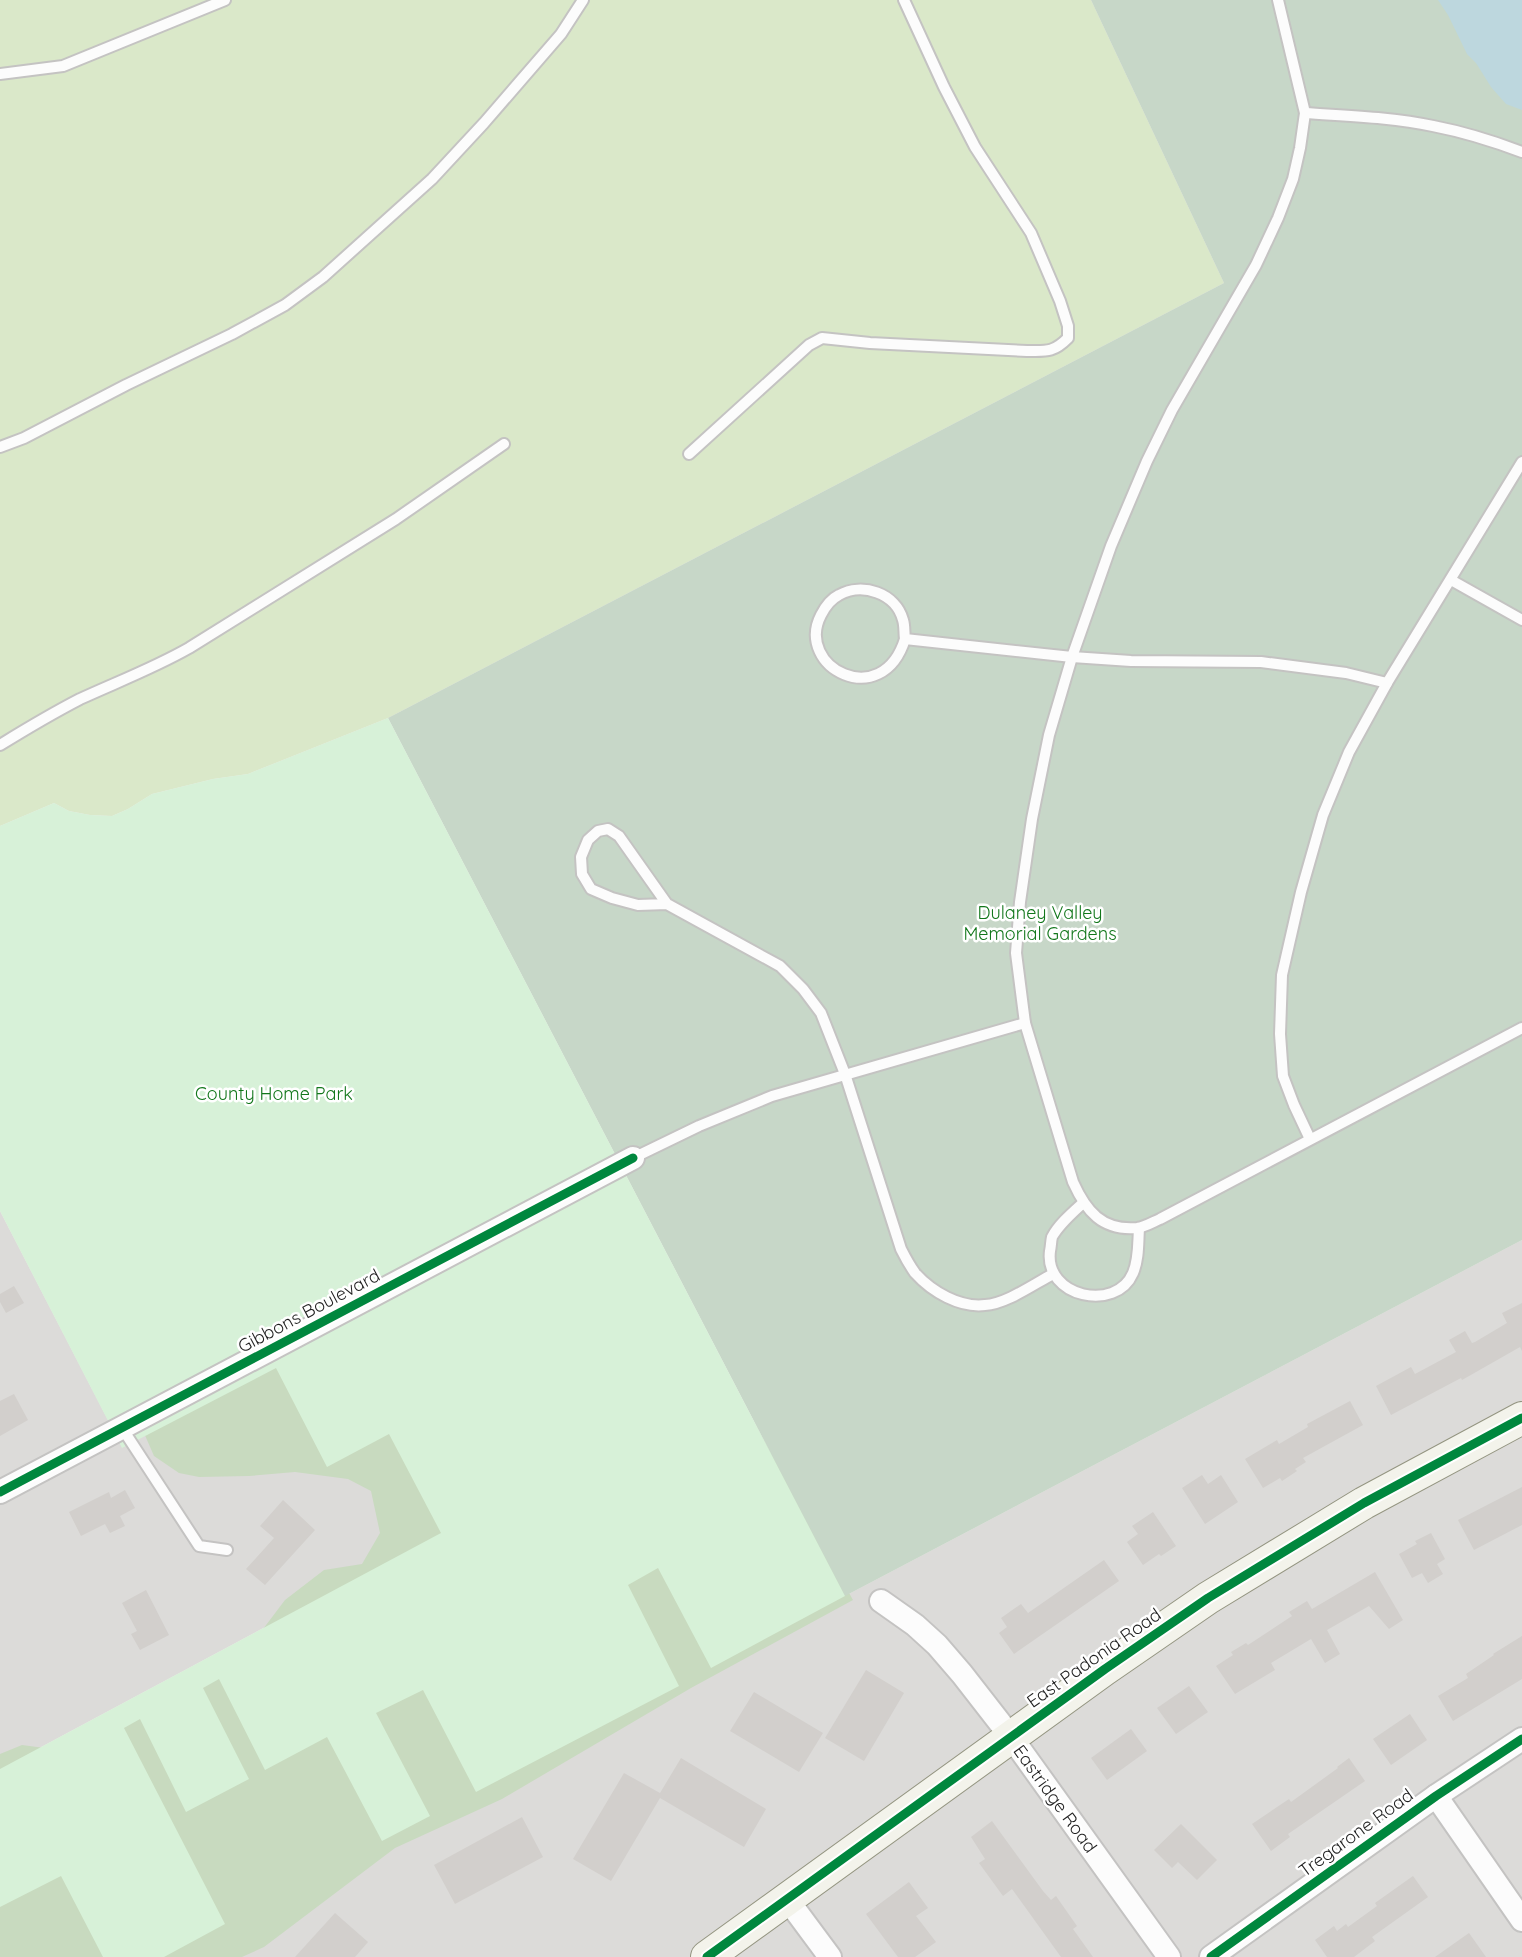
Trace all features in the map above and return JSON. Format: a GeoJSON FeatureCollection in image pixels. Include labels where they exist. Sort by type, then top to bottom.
{"type":"FeatureCollection","features":[{"type":"Feature","properties":{"kind":"street","name":"Gibbons Boulevard"},"geometry":{"type":"LineString","coordinates":[[0,1492],[633,1158]]}},
{"type":"Feature","properties":{"kind":"street","name":"East Padonia Road"},"geometry":{"type":"LineString","coordinates":[[707,1957],[1156,1633],[1260,1565],[1364,1503],[1522,1418]]}},
{"type":"Feature","properties":{"kind":"street","name":"Eastridge Road"},"geometry":{"type":"LineString","coordinates":[[881,1601],[915,1625],[937,1645],[1011,1737],[1169,1957]]}},
{"type":"Feature","properties":{"kind":"street","name":"Tregarone Road"},"geometry":{"type":"LineString","coordinates":[[1211,1957],[1436,1796],[1522,1738]]}},
{"type":"Feature","properties":{"kind":"street"},"geometry":{"type":"LineString","coordinates":[[1436,1796],[1522,1920]]}},
{"type":"Feature","properties":{"kind":"street"},"geometry":{"type":"LineString","coordinates":[[787,1899],[830,1957]]}},
{"type":"Feature","properties":{"kind":"lane"},"geometry":{"type":"LineString","coordinates":[[0,74],[63,66],[225,0]]}},
{"type":"Feature","properties":{"kind":"lane"},"geometry":{"type":"LineString","coordinates":[[0,447],[24,438],[241,329],[285,305],[323,277],[432,179],[561,34],[583,0]]}},
{"type":"Feature","properties":{"kind":"lane"},"geometry":{"type":"LineString","coordinates":[[689,454],[809,345],[822,338],[980,350],[1043,351],[1051,351],[1068,338],[1068,327],[1060,301],[1031,233],[975,147],[944,87],[904,0]]}},
{"type":"Feature","properties":{"kind":"lane"},"geometry":{"type":"LineString","coordinates":[[1278,0],[1305,113],[1293,179],[1256,265],[1172,410],[1147,461],[1111,546],[1072,657],[1049,735],[1032,819],[1020,902],[1016,953],[1025,1023],[1073,1182],[1083,1203],[1094,1216],[1114,1226],[1139,1228],[1522,1028]]}},
{"type":"Feature","properties":{"kind":"lane"},"geometry":{"type":"LineString","coordinates":[[1305,113],[1372,118],[1432,126],[1486,139],[1522,152]]}},
{"type":"Feature","properties":{"kind":"lane"},"geometry":{"type":"LineString","coordinates":[[0,745],[52,713],[160,664],[189,648],[405,513],[504,444]]}},
{"type":"Feature","properties":{"kind":"lane"},"geometry":{"type":"LineString","coordinates":[[1310,1139],[1283,1076],[1280,1034],[1282,975],[1301,892],[1323,815],[1349,752],[1388,683],[1522,462]]}},
{"type":"Feature","properties":{"kind":"lane"},"geometry":{"type":"LineString","coordinates":[[1451,580],[1522,620]]}},
{"type":"Feature","properties":{"kind":"lane"},"geometry":{"type":"LineString","coordinates":[[861,589],[874,591],[887,597],[897,608],[903,620],[905,639],[900,654],[890,667],[880,674],[855,678],[843,675],[824,660],[818,648],[816,632],[818,620],[824,608],[837,596],[861,589]]}},
{"type":"Feature","properties":{"kind":"lane"},"geometry":{"type":"LineString","coordinates":[[905,639],[1131,661],[1261,662],[1346,673],[1388,683]]}},
{"type":"Feature","properties":{"kind":"lane"},"geometry":{"type":"LineString","coordinates":[[667,904],[638,905],[591,889],[582,874],[580,857],[588,840],[598,831],[608,829],[619,836],[667,904],[780,966],[803,989],[822,1013],[845,1074],[901,1249],[921,1279],[946,1297],[967,1304],[987,1306],[1009,1298],[1053,1274]]}},
{"type":"Feature","properties":{"kind":"lane"},"geometry":{"type":"LineString","coordinates":[[633,1158],[699,1126],[772,1096],[1025,1023]]}},
{"type":"Feature","properties":{"kind":"lane"},"geometry":{"type":"LineString","coordinates":[[1083,1203],[1063,1222],[1052,1238],[1049,1257],[1053,1274],[1068,1289],[1082,1295],[1099,1296],[1117,1291],[1132,1276],[1138,1258],[1139,1228]]}},
{"type":"Feature","properties":{"kind":"lane"},"geometry":{"type":"LineString","coordinates":[[122,1428],[199,1546],[227,1550]]}},
{"type":"Feature","properties":{"kind":"shaded area"},"geometry":{"type":"Polygon","coordinates":[[[0,1211],[122,1447],[276,1368],[389,1434],[441,1533],[0,1769],[0,1211]]]}},
{"type":"Feature","properties":{"kind":"shaded area"},"geometry":{"type":"Polygon","coordinates":[[[1522,1240],[1522,1957],[164,1957],[845,1596],[1522,1240]]]}},
{"type":"Feature","properties":{"kind":"green space"},"geometry":{"type":"Polygon","coordinates":[[[0,0],[1091,0],[1224,283],[388,718],[248,774],[213,779],[152,794],[112,816],[69,811],[54,803],[0,826],[0,0]]]}},
{"type":"Feature","properties":{"kind":"green space","name":"Dulaney Valley Memorial Gardens"},"geometry":{"type":"Polygon","coordinates":[[[1091,0],[1522,0],[1522,1240],[845,1596],[388,718],[1224,283],[1091,0]]]}},
{"type":"Feature","properties":{"kind":"green space","name":"County Home Park"},"geometry":{"type":"Polygon","coordinates":[[[388,718],[845,1596],[711,1668],[658,1568],[628,1585],[679,1686],[476,1792],[423,1690],[376,1713],[430,1816],[382,1841],[327,1737],[265,1770],[219,1679],[203,1688],[249,1779],[186,1812],[140,1719],[124,1728],[225,1924],[164,1957],[103,1957],[61,1876],[0,1907],[0,1769],[441,1533],[389,1434],[327,1467],[276,1368],[122,1448],[0,1211],[0,826],[54,803],[69,811],[112,816],[152,794],[213,779],[248,774],[388,718]]]}},
{"type":"Feature","properties":{"kind":"green space"},"geometry":{"type":"Polygon","coordinates":[[[438,1279],[679,1288],[853,1600],[691,1688],[502,1799],[395,1848],[264,1947],[242,1957],[0,1957],[0,1754],[22,1745],[60,1750],[251,1645],[285,1600],[324,1570],[362,1564],[380,1533],[371,1491],[348,1479],[295,1472],[199,1477],[179,1473],[154,1456],[144,1433],[438,1279]]]}},
{"type":"Feature","properties":{"kind":"water"},"geometry":{"type":"Polygon","coordinates":[[[1438,0],[1522,0],[1522,110],[1506,104],[1491,87],[1476,63],[1467,54],[1438,0]]]}},
{"type":"Feature","properties":{"kind":"building"},"geometry":{"type":"Polygon","coordinates":[[[14,1286],[24,1303],[6,1313],[0,1302],[0,1294],[14,1286]]]}},
{"type":"Feature","properties":{"kind":"building"},"geometry":{"type":"Polygon","coordinates":[[[1522,1303],[1522,1351],[1520,1347],[1462,1380],[1461,1378],[1391,1415],[1376,1386],[1411,1367],[1415,1374],[1456,1352],[1449,1340],[1465,1331],[1472,1343],[1475,1342],[1507,1323],[1502,1313],[1522,1303]]]}},
{"type":"Feature","properties":{"kind":"building"},"geometry":{"type":"Polygon","coordinates":[[[14,1394],[28,1420],[0,1436],[0,1401],[14,1394]]]}},
{"type":"Feature","properties":{"kind":"building"},"geometry":{"type":"Polygon","coordinates":[[[1350,1401],[1363,1425],[1303,1458],[1306,1462],[1282,1481],[1280,1478],[1263,1488],[1245,1459],[1277,1440],[1279,1444],[1308,1427],[1307,1424],[1350,1401]]]}},
{"type":"Feature","properties":{"kind":"building"},"geometry":{"type":"Polygon","coordinates":[[[1202,1475],[1208,1484],[1221,1475],[1238,1502],[1205,1524],[1182,1488],[1202,1475]]]}},
{"type":"Feature","properties":{"kind":"building"},"geometry":{"type":"Polygon","coordinates":[[[1522,1487],[1522,1525],[1474,1550],[1458,1520],[1522,1487]]]}},
{"type":"Feature","properties":{"kind":"building"},"geometry":{"type":"Polygon","coordinates":[[[125,1490],[135,1508],[120,1516],[125,1526],[110,1533],[105,1524],[81,1536],[69,1512],[109,1492],[111,1498],[125,1490]]]}},
{"type":"Feature","properties":{"kind":"building"},"geometry":{"type":"Polygon","coordinates":[[[283,1500],[315,1530],[265,1585],[246,1569],[274,1538],[260,1526],[283,1500]]]}},
{"type":"Feature","properties":{"kind":"building"},"geometry":{"type":"Polygon","coordinates":[[[1153,1512],[1176,1546],[1143,1565],[1127,1542],[1138,1534],[1132,1526],[1153,1512]]]}},
{"type":"Feature","properties":{"kind":"building"},"geometry":{"type":"Polygon","coordinates":[[[1431,1533],[1445,1559],[1437,1564],[1443,1574],[1428,1583],[1422,1573],[1412,1578],[1399,1554],[1417,1544],[1415,1541],[1431,1533]]]}},
{"type":"Feature","properties":{"kind":"building"},"geometry":{"type":"Polygon","coordinates":[[[1104,1560],[1119,1581],[1014,1654],[999,1633],[1007,1627],[1001,1618],[1021,1604],[1028,1613],[1104,1560]]]}},
{"type":"Feature","properties":{"kind":"building"},"geometry":{"type":"Polygon","coordinates":[[[1375,1572],[1403,1620],[1389,1629],[1369,1606],[1327,1630],[1340,1654],[1325,1663],[1311,1639],[1271,1663],[1275,1670],[1235,1694],[1216,1666],[1233,1655],[1231,1652],[1246,1643],[1248,1645],[1292,1616],[1289,1612],[1307,1601],[1312,1609],[1375,1572]]]}},
{"type":"Feature","properties":{"kind":"building"},"geometry":{"type":"Polygon","coordinates":[[[146,1590],[169,1635],[140,1650],[131,1634],[137,1631],[122,1603],[146,1590]]]}},
{"type":"Feature","properties":{"kind":"building"},"geometry":{"type":"Polygon","coordinates":[[[1522,1636],[1522,1679],[1453,1721],[1438,1696],[1468,1678],[1466,1674],[1522,1636]]]}},
{"type":"Feature","properties":{"kind":"building"},"geometry":{"type":"Polygon","coordinates":[[[866,1670],[904,1693],[864,1761],[825,1738],[866,1670]]]}},
{"type":"Feature","properties":{"kind":"building"},"geometry":{"type":"Polygon","coordinates":[[[1189,1686],[1208,1712],[1176,1734],[1157,1708],[1189,1686]]]}},
{"type":"Feature","properties":{"kind":"building"},"geometry":{"type":"Polygon","coordinates":[[[754,1692],[823,1733],[799,1772],[730,1731],[754,1692]]]}},
{"type":"Feature","properties":{"kind":"building"},"geometry":{"type":"Polygon","coordinates":[[[1410,1714],[1427,1740],[1391,1765],[1373,1739],[1410,1714]]]}},
{"type":"Feature","properties":{"kind":"building"},"geometry":{"type":"Polygon","coordinates":[[[1131,1729],[1147,1751],[1107,1780],[1091,1758],[1131,1729]]]}},
{"type":"Feature","properties":{"kind":"building"},"geometry":{"type":"Polygon","coordinates":[[[681,1758],[766,1809],[744,1847],[660,1798],[611,1881],[573,1859],[624,1773],[660,1793],[681,1758]]]}},
{"type":"Feature","properties":{"kind":"building"},"geometry":{"type":"Polygon","coordinates":[[[1349,1758],[1365,1781],[1288,1834],[1290,1837],[1271,1851],[1252,1824],[1289,1799],[1291,1802],[1349,1758]]]}},
{"type":"Feature","properties":{"kind":"building"},"geometry":{"type":"Polygon","coordinates":[[[522,1817],[543,1857],[455,1904],[434,1865],[522,1817]]]}},
{"type":"Feature","properties":{"kind":"building"},"geometry":{"type":"Polygon","coordinates":[[[992,1821],[1043,1891],[1051,1900],[1056,1896],[1077,1926],[1073,1929],[1093,1957],[1061,1957],[1012,1889],[1003,1896],[979,1863],[985,1859],[971,1837],[992,1821]]]}},
{"type":"Feature","properties":{"kind":"building"},"geometry":{"type":"Polygon","coordinates":[[[1181,1824],[1217,1860],[1197,1880],[1178,1862],[1172,1868],[1154,1850],[1181,1824]]]}},
{"type":"Feature","properties":{"kind":"building"},"geometry":{"type":"Polygon","coordinates":[[[1413,1876],[1428,1897],[1372,1937],[1375,1941],[1354,1957],[1327,1957],[1315,1940],[1334,1926],[1337,1931],[1346,1924],[1348,1927],[1377,1906],[1375,1903],[1413,1876]]]}},
{"type":"Feature","properties":{"kind":"building"},"geometry":{"type":"Polygon","coordinates":[[[909,1882],[928,1908],[916,1916],[936,1942],[915,1957],[898,1957],[866,1914],[909,1882]]]}},
{"type":"Feature","properties":{"kind":"building"},"geometry":{"type":"Polygon","coordinates":[[[335,1913],[368,1942],[355,1957],[295,1957],[335,1913]]]}},
{"type":"Feature","properties":{"kind":"building"},"geometry":{"type":"Polygon","coordinates":[[[1469,1933],[1486,1957],[1435,1957],[1469,1933]]]}},
{"type":"Feature","properties":{"kind":"cycle path"},"geometry":{"type":"LineString","coordinates":[[0,1492],[633,1158]]}},
{"type":"Feature","properties":{"kind":"cycle path"},"geometry":{"type":"LineString","coordinates":[[707,1957],[1105,1669],[1208,1598],[1364,1503],[1522,1418]]}},
{"type":"Feature","properties":{"kind":"cycle path"},"geometry":{"type":"LineString","coordinates":[[1211,1957],[1436,1796],[1522,1739]]}}]}
